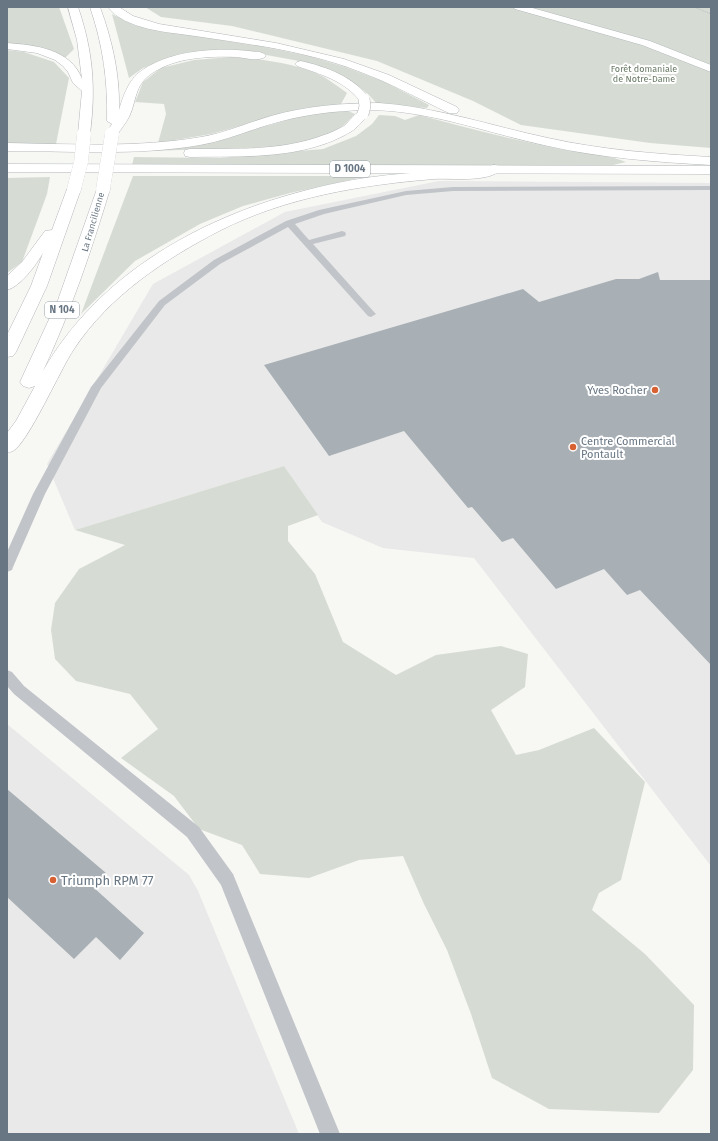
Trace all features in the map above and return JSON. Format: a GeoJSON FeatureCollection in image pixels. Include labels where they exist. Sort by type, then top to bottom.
{"type":"FeatureCollection","features":[{"type":"Feature","properties":{"kind":"main road","name":"N 104"},"geometry":{"type":"LineString","coordinates":[[7,352],[39,286],[74,189],[81,162],[88,103],[88,81],[86,54],[81,31],[73,7]]}},
{"type":"Feature","properties":{"kind":"main road","name":"La Francilienne"},"geometry":{"type":"LineString","coordinates":[[7,424],[51,336],[71,290],[103,189],[112,133],[114,101],[112,66],[104,28],[96,7]]}},
{"type":"Feature","properties":{"kind":"main road"},"geometry":{"type":"LineString","coordinates":[[113,7],[129,18],[160,27],[273,45],[348,64],[374,73],[498,129]]}},
{"type":"Feature","properties":{"kind":"main road"},"geometry":{"type":"LineString","coordinates":[[518,7],[646,43],[711,69]]}},
{"type":"Feature","properties":{"kind":"main road"},"geometry":{"type":"LineString","coordinates":[[7,46],[39,51],[60,59],[69,65],[76,76],[77,81],[87,88]]}},
{"type":"Feature","properties":{"kind":"main road"},"geometry":{"type":"LineString","coordinates":[[112,133],[124,115],[128,97],[135,83],[143,75],[158,66],[189,57],[216,54],[240,54],[272,58]]}},
{"type":"Feature","properties":{"kind":"main road"},"geometry":{"type":"LineString","coordinates":[[7,154],[187,153],[275,149],[303,145],[337,135],[351,127],[363,114],[365,106],[364,99],[354,87],[313,68],[290,61]]}},
{"type":"Feature","properties":{"kind":"main road"},"geometry":{"type":"LineString","coordinates":[[7,147],[144,147],[184,144],[225,135],[286,116],[327,109],[380,107],[407,110],[498,129],[546,142],[597,152],[657,158],[711,161]]}},
{"type":"Feature","properties":{"kind":"main road","name":"D 1004"},"geometry":{"type":"LineString","coordinates":[[7,168],[711,170]]}},
{"type":"Feature","properties":{"kind":"main road"},"geometry":{"type":"LineString","coordinates":[[7,446],[18,433],[55,364],[76,333],[128,280],[157,260],[188,242],[219,226],[257,210],[328,189],[401,178],[444,175],[481,175],[494,169]]}},
{"type":"Feature","properties":{"kind":"main road"},"geometry":{"type":"LineString","coordinates":[[7,285],[28,265],[38,248],[65,214]]}},
{"type":"Feature","properties":{"kind":"lane"},"geometry":{"type":"LineString","coordinates":[[7,567],[39,494],[96,387],[162,303],[217,262],[288,223],[350,205],[406,193],[428,190],[711,188]]}},
{"type":"Feature","properties":{"kind":"lane"},"geometry":{"type":"LineString","coordinates":[[288,223],[371,314]]}},
{"type":"Feature","properties":{"kind":"lane"},"geometry":{"type":"LineString","coordinates":[[306,243],[342,234]]}},
{"type":"Feature","properties":{"kind":"lane"},"geometry":{"type":"LineString","coordinates":[[7,676],[19,690],[194,832],[227,880],[330,1134]]}},
{"type":"Feature","properties":{"kind":"path"},"geometry":{"type":"LineString","coordinates":[[694,7],[711,14]]}},
{"type":"Feature","properties":{"kind":"shaded area"},"geometry":{"type":"Polygon","coordinates":[[[439,181],[711,183],[711,866],[474,558],[383,548],[322,522],[284,466],[75,530],[47,464],[153,284],[285,212],[439,181]]]}},
{"type":"Feature","properties":{"kind":"shaded area"},"geometry":{"type":"Polygon","coordinates":[[[7,724],[189,875],[198,891],[299,1134],[7,1134],[7,724]]]}},
{"type":"Feature","properties":{"kind":"green space"},"geometry":{"type":"Polygon","coordinates":[[[10,7],[59,7],[74,49],[65,58],[7,44],[7,9],[10,7]]]}},
{"type":"Feature","properties":{"kind":"green space","name":"Forêt domaniale de Notre-Dame"},"geometry":{"type":"Polygon","coordinates":[[[145,7],[711,7],[711,148],[650,143],[521,125],[473,101],[377,61],[232,26],[161,17],[145,7]]]}},
{"type":"Feature","properties":{"kind":"green space"},"geometry":{"type":"Polygon","coordinates":[[[112,14],[134,25],[178,34],[229,40],[309,56],[383,81],[429,105],[427,108],[378,105],[368,94],[347,78],[299,61],[261,54],[224,51],[169,60],[143,68],[129,78],[112,14]]]}},
{"type":"Feature","properties":{"kind":"green space"},"geometry":{"type":"Polygon","coordinates":[[[7,50],[24,52],[54,62],[69,78],[56,144],[7,143],[7,50]]]}},
{"type":"Feature","properties":{"kind":"green space"},"geometry":{"type":"Polygon","coordinates":[[[231,57],[266,61],[303,68],[324,77],[347,93],[341,104],[304,108],[211,134],[158,143],[166,114],[164,104],[135,102],[143,82],[161,68],[194,60],[231,57]]]}},
{"type":"Feature","properties":{"kind":"green space"},"geometry":{"type":"Polygon","coordinates":[[[348,111],[355,114],[344,125],[328,135],[278,147],[146,151],[196,146],[302,116],[326,112],[348,111]]]}},
{"type":"Feature","properties":{"kind":"green space"},"geometry":{"type":"Polygon","coordinates":[[[379,115],[395,116],[405,120],[419,115],[521,141],[609,157],[626,162],[613,165],[132,165],[134,157],[220,158],[323,149],[356,136],[372,124],[379,115]]]}},
{"type":"Feature","properties":{"kind":"green space"},"geometry":{"type":"Polygon","coordinates":[[[133,176],[368,176],[290,193],[243,206],[200,224],[135,261],[81,314],[133,176]]]}},
{"type":"Feature","properties":{"kind":"green space"},"geometry":{"type":"Polygon","coordinates":[[[50,177],[47,194],[22,262],[7,273],[7,178],[50,177]]]}},
{"type":"Feature","properties":{"kind":"green space"},"geometry":{"type":"Polygon","coordinates":[[[284,466],[318,515],[288,526],[288,541],[315,574],[343,642],[396,675],[436,655],[501,646],[528,654],[525,687],[491,710],[516,755],[539,750],[594,728],[645,782],[621,880],[599,893],[592,910],[645,954],[694,1005],[693,1070],[659,1113],[549,1109],[492,1078],[471,1014],[447,950],[424,904],[403,856],[359,860],[309,878],[260,874],[242,845],[199,829],[174,796],[121,758],[158,729],[130,694],[76,681],[55,659],[51,630],[55,603],[79,569],[125,545],[75,530],[284,466]]]}},
{"type":"Feature","properties":{"kind":"building","name":"Centre Commercial Pontault"},"geometry":{"type":"Polygon","coordinates":[[[658,272],[660,280],[711,280],[711,665],[640,590],[627,595],[604,569],[556,589],[513,538],[502,542],[472,507],[468,508],[404,431],[329,456],[264,365],[523,289],[539,302],[616,279],[639,279],[658,272]]]}},
{"type":"Feature","properties":{"kind":"building","name":"Triumph RPM 77"},"geometry":{"type":"Polygon","coordinates":[[[7,789],[106,873],[93,887],[144,933],[120,960],[96,937],[74,959],[7,897],[7,789]]]}},
{"type":"Feature","properties":{"kind":"place","name":"Yves Rocher"},"geometry":{"type":"Point","coordinates":[655,390]}},
{"type":"Feature","properties":{"kind":"place","name":"Centre Commercial Pontault"},"geometry":{"type":"Point","coordinates":[573,447]}},
{"type":"Feature","properties":{"kind":"place","name":"Triumph RPM 77"},"geometry":{"type":"Point","coordinates":[53,880]}}]}
